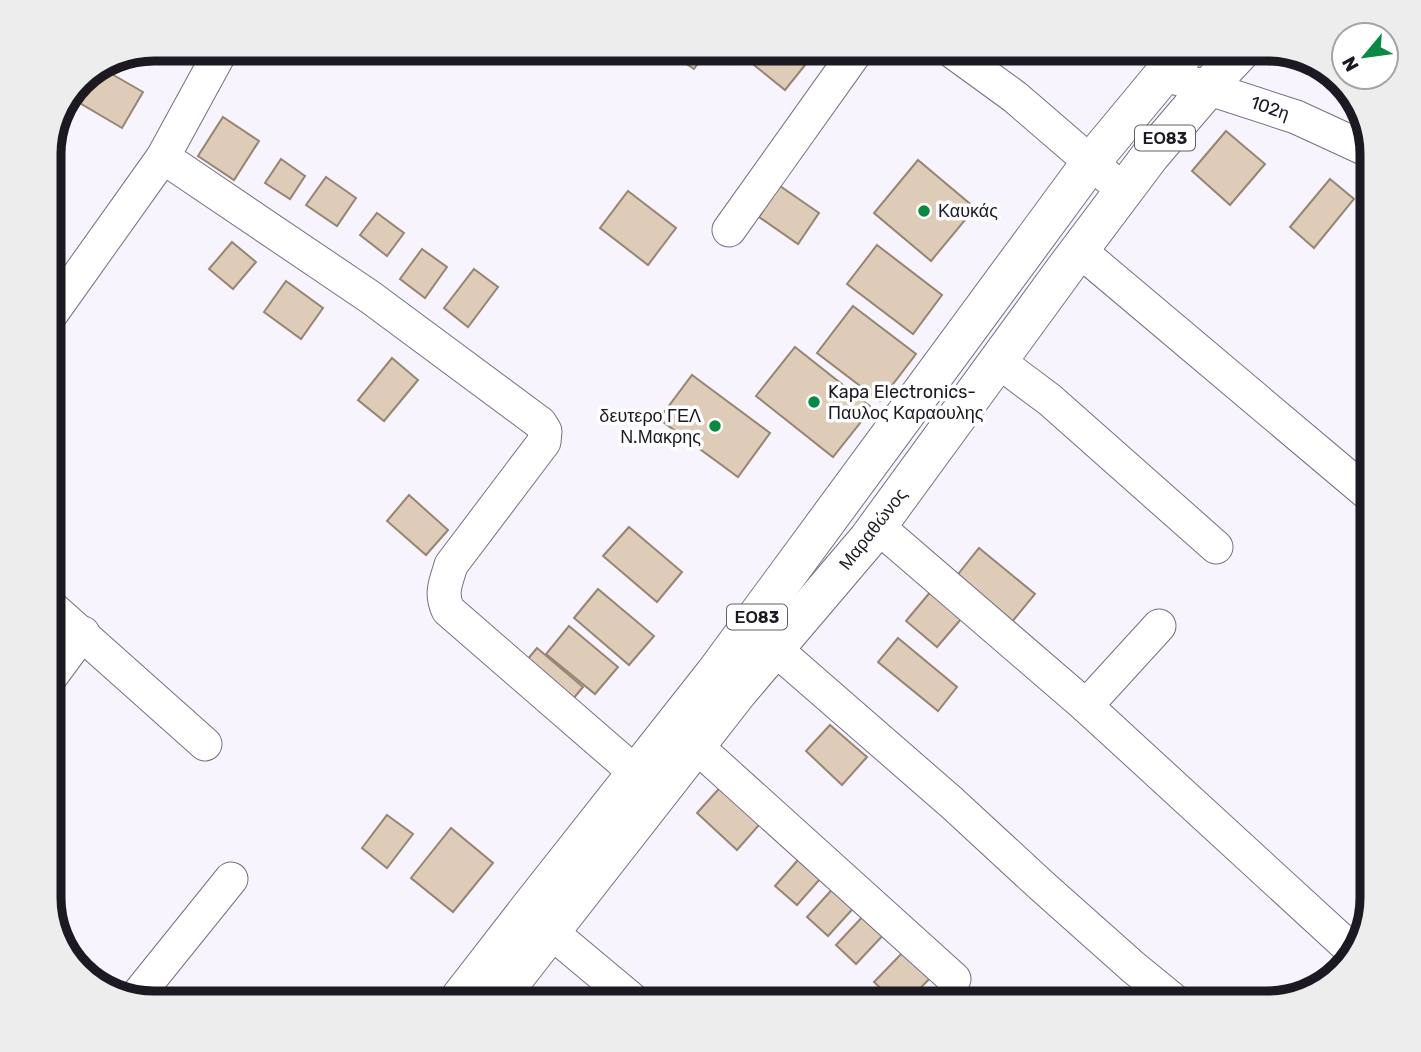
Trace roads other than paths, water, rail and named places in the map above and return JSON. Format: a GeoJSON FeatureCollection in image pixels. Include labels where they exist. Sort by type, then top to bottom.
{"type":"FeatureCollection","features":[{"type":"Feature","properties":{"kind":"main road","name":"ΕΟ83"},"geometry":{"type":"LineString","coordinates":[[465,991],[715,673],[1091,162],[1176,61]]}},
{"type":"Feature","properties":{"kind":"main road","name":"Μαραθώνος"},"geometry":{"type":"LineString","coordinates":[[504,991],[774,648],[877,526],[1150,156],[1232,61]]}},
{"type":"Feature","properties":{"kind":"street"},"geometry":{"type":"LineString","coordinates":[[61,300],[163,157],[215,61]]}},
{"type":"Feature","properties":{"kind":"street"},"geometry":{"type":"LineString","coordinates":[[729,230],[849,61]]}},
{"type":"Feature","properties":{"kind":"street"},"geometry":{"type":"LineString","coordinates":[[965,61],[1015,97],[1124,191]]}},
{"type":"Feature","properties":{"kind":"street","name":"102η"},"geometry":{"type":"LineString","coordinates":[[1176,61],[1209,87],[1296,117],[1359,145]]}},
{"type":"Feature","properties":{"kind":"street"},"geometry":{"type":"LineString","coordinates":[[163,157],[370,297],[540,423],[545,431],[544,442],[451,565],[443,599],[448,610],[637,774]]}},
{"type":"Feature","properties":{"kind":"street"},"geometry":{"type":"LineString","coordinates":[[1079,250],[1360,487]]}},
{"type":"Feature","properties":{"kind":"street"},"geometry":{"type":"LineString","coordinates":[[998,361],[1051,400],[1216,547]]}},
{"type":"Feature","properties":{"kind":"street"},"geometry":{"type":"LineString","coordinates":[[877,526],[1086,706],[1346,945]]}},
{"type":"Feature","properties":{"kind":"street"},"geometry":{"type":"LineString","coordinates":[[61,615],[205,744]]}},
{"type":"Feature","properties":{"kind":"street"},"geometry":{"type":"LineString","coordinates":[[1086,706],[1159,626]]}},
{"type":"Feature","properties":{"kind":"street"},"geometry":{"type":"LineString","coordinates":[[61,663],[83,633]]}},
{"type":"Feature","properties":{"kind":"street"},"geometry":{"type":"LineString","coordinates":[[774,648],[1163,991]]}},
{"type":"Feature","properties":{"kind":"street"},"geometry":{"type":"LineString","coordinates":[[696,747],[954,979]]}},
{"type":"Feature","properties":{"kind":"street"},"geometry":{"type":"LineString","coordinates":[[142,990],[231,879]]}},
{"type":"Feature","properties":{"kind":"street"},"geometry":{"type":"LineString","coordinates":[[551,932],[621,991]]}},
{"type":"Feature","properties":{"kind":"waterway"},"geometry":{"type":"LineString","coordinates":[[1138,61],[1142,62]]}},
{"type":"Feature","properties":{"kind":"place","name":"Καυκάς"},"geometry":{"type":"Point","coordinates":[924,211]}},
{"type":"Feature","properties":{"kind":"place","name":"Kapa Electronics- Παυλος Καραουλης"},"geometry":{"type":"Point","coordinates":[814,402]}},
{"type":"Feature","properties":{"kind":"place","name":"δευτερο ΓΕΛ Ν.Μακρης"},"geometry":{"type":"Point","coordinates":[715,426]}}]}
